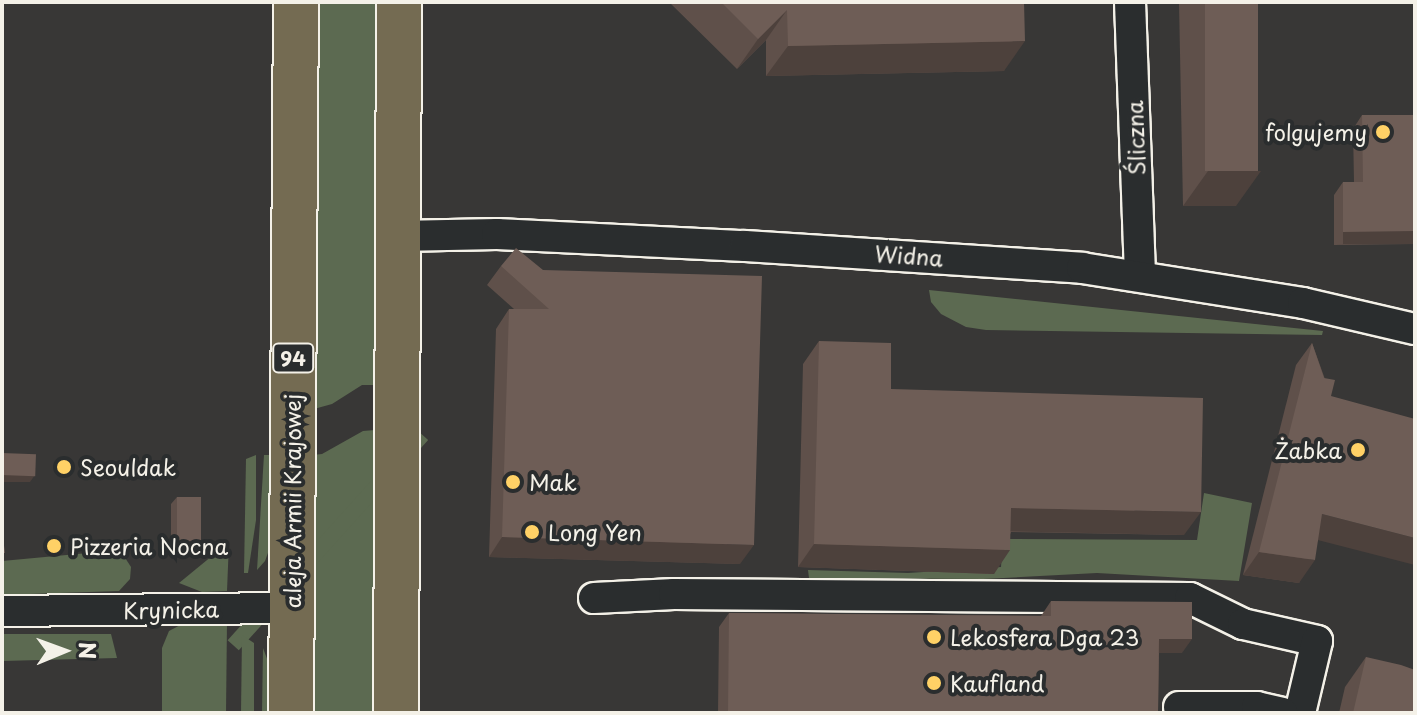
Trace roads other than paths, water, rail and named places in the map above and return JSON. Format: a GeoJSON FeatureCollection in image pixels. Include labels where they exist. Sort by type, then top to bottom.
{"type":"FeatureCollection","features":[{"type":"Feature","properties":{"kind":"main road","name":"aleja Armii Krajowej"},"geometry":{"type":"LineString","coordinates":[[291,713],[296,2]]}},
{"type":"Feature","properties":{"kind":"main road"},"geometry":{"type":"LineString","coordinates":[[396,713],[399,2]]}},
{"type":"Feature","properties":{"kind":"street","name":"Śliczna"},"geometry":{"type":"LineString","coordinates":[[1130,2],[1140,274]]}},
{"type":"Feature","properties":{"kind":"street","name":"Widna"},"geometry":{"type":"LineString","coordinates":[[398,236],[497,234],[730,245],[931,256],[1140,274],[1328,308],[1415,329]]}},
{"type":"Feature","properties":{"kind":"street"},"geometry":{"type":"LineString","coordinates":[[594,598],[689,594],[1190,598],[1243,624],[1317,641],[1300,713]]}},
{"type":"Feature","properties":{"kind":"street","name":"Krynicka"},"geometry":{"type":"LineString","coordinates":[[2,611],[291,608]]}},
{"type":"Feature","properties":{"kind":"street"},"geometry":{"type":"LineString","coordinates":[[1179,707],[1257,707],[1282,713]]}},
{"type":"Feature","properties":{"kind":"place","name":"folgujemy"},"geometry":{"type":"Point","coordinates":[1383,132]}},
{"type":"Feature","properties":{"kind":"place","name":"Żabka"},"geometry":{"type":"Point","coordinates":[1358,450]}},
{"type":"Feature","properties":{"kind":"place","name":"Seouldak"},"geometry":{"type":"Point","coordinates":[64,467]}},
{"type":"Feature","properties":{"kind":"place","name":"Mak"},"geometry":{"type":"Point","coordinates":[513,482]}},
{"type":"Feature","properties":{"kind":"place","name":"Long Yen"},"geometry":{"type":"Point","coordinates":[532,532]}},
{"type":"Feature","properties":{"kind":"place","name":"Pizzeria Nocna"},"geometry":{"type":"Point","coordinates":[54,546]}},
{"type":"Feature","properties":{"kind":"place","name":"Lekosfera Dga 23"},"geometry":{"type":"Point","coordinates":[934,637]}},
{"type":"Feature","properties":{"kind":"place","name":"Kaufland"},"geometry":{"type":"Point","coordinates":[934,683]}}]}
